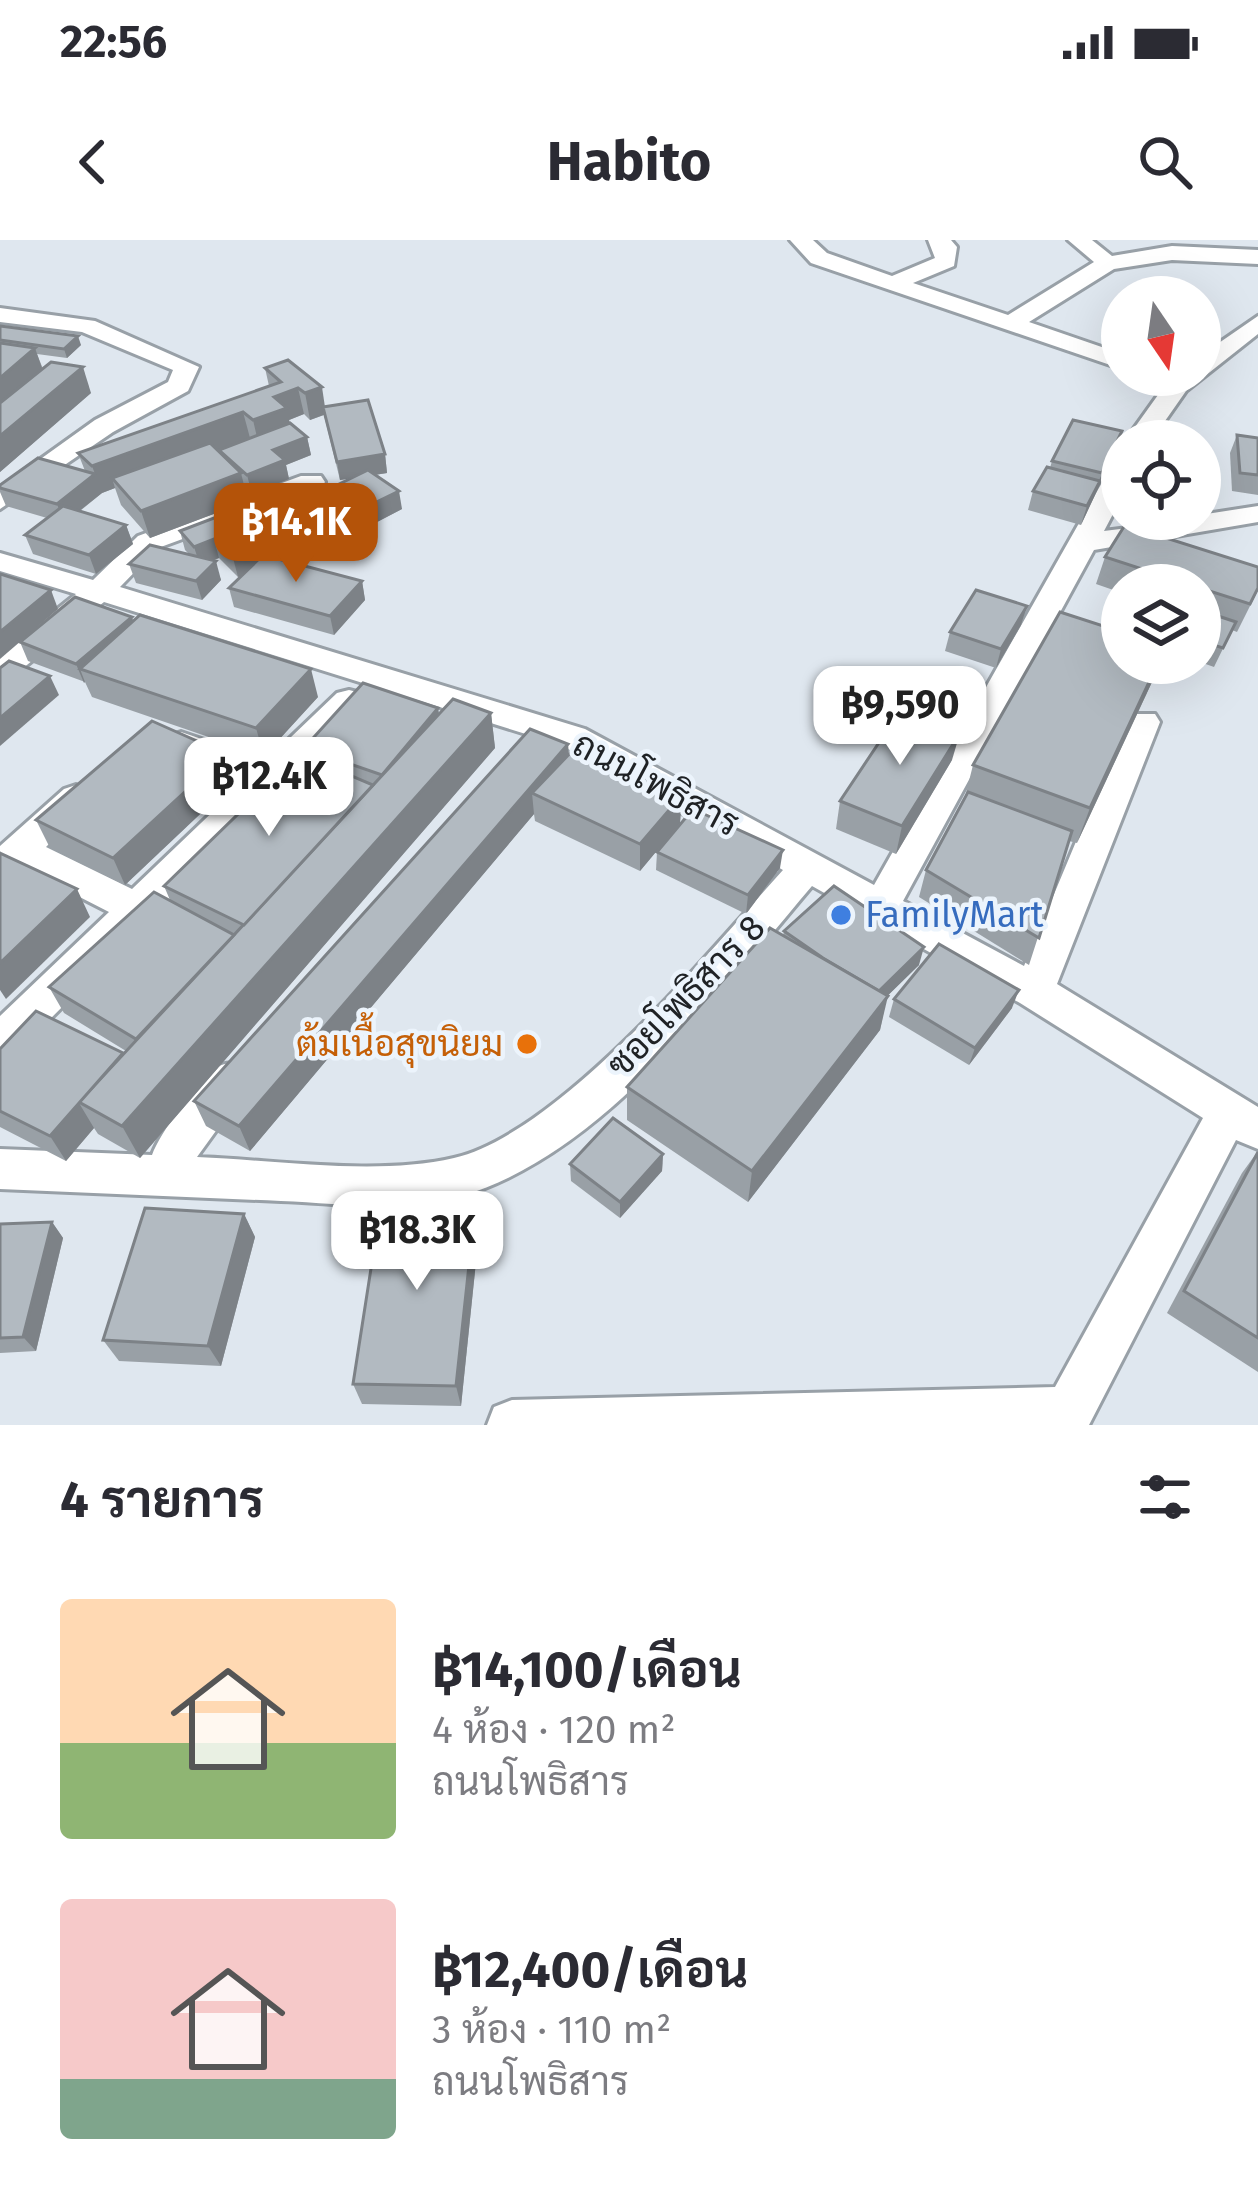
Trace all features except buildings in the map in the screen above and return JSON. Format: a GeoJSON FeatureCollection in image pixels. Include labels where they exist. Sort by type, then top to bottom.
{"type":"FeatureCollection","features":[{"type":"Feature","properties":{"kind":"street"},"geometry":{"type":"LineString","coordinates":[[801,240],[819,258],[1101,355]]}},
{"type":"Feature","properties":{"kind":"street"},"geometry":{"type":"LineString","coordinates":[[893,283],[946,261],[946,247],[938,240]]}},
{"type":"Feature","properties":{"kind":"street"},"geometry":{"type":"LineString","coordinates":[[1079,240],[1108,262]]}},
{"type":"Feature","properties":{"kind":"street"},"geometry":{"type":"LineString","coordinates":[[1010,324],[1108,262],[1172,253],[1258,257]]}},
{"type":"Feature","properties":{"kind":"street"},"geometry":{"type":"LineString","coordinates":[[0,315],[87,326],[187,367],[179,386],[104,426],[0,500]]}},
{"type":"Feature","properties":{"kind":"street"},"geometry":{"type":"LineString","coordinates":[[1221,352],[1258,323]]}},
{"type":"Feature","properties":{"kind":"street"},"geometry":{"type":"LineString","coordinates":[[0,671],[98,592],[148,542],[311,482]]}},
{"type":"Feature","properties":{"kind":"street"},"geometry":{"type":"LineString","coordinates":[[882,905],[1101,512]]}},
{"type":"Feature","properties":{"kind":"street"},"geometry":{"type":"LineString","coordinates":[[1221,519],[1258,514]]}},
{"type":"Feature","properties":{"kind":"street"},"geometry":{"type":"LineString","coordinates":[[1085,543],[1101,539]]}},
{"type":"Feature","properties":{"kind":"street"},"geometry":{"type":"LineString","coordinates":[[1142,540],[1159,557]]}},
{"type":"Feature","properties":{"kind":"street","name":"ถนนโพธิสาร"},"geometry":{"type":"LineString","coordinates":[[0,562],[377,673],[573,737],[1034,991],[1243,1121]]}},
{"type":"Feature","properties":{"kind":"street"},"geometry":{"type":"LineString","coordinates":[[0,1042],[377,673]]}},
{"type":"Feature","properties":{"kind":"street"},"geometry":{"type":"LineString","coordinates":[[1034,991],[1143,722]]}},
{"type":"Feature","properties":{"kind":"street"},"geometry":{"type":"LineString","coordinates":[[514,758],[543,728]]}},
{"type":"Feature","properties":{"kind":"street"},"geometry":{"type":"LineString","coordinates":[[148,732],[274,777]]}},
{"type":"Feature","properties":{"kind":"street"},"geometry":{"type":"LineString","coordinates":[[100,776],[10,858],[136,908]]}},
{"type":"Feature","properties":{"kind":"street","name":"ซอยโพธิสาร 8"},"geometry":{"type":"LineString","coordinates":[[0,1169],[394,1185],[434,1183],[475,1172],[543,1134],[654,1039],[808,866]]}},
{"type":"Feature","properties":{"kind":"street"},"geometry":{"type":"LineString","coordinates":[[168,1178],[175,1151],[194,1121],[252,1057]]}},
{"type":"Feature","properties":{"kind":"street"},"geometry":{"type":"LineString","coordinates":[[512,1425],[1069,1412],[1243,1121]]}},
{"type":"Feature","properties":{"kind":"place","name":"FamilyMart"},"geometry":{"type":"Point","coordinates":[841,915]}},
{"type":"Feature","properties":{"kind":"place","name":"ต้มเนื้อสุขนิยม"},"geometry":{"type":"Point","coordinates":[527,1044]}}]}
